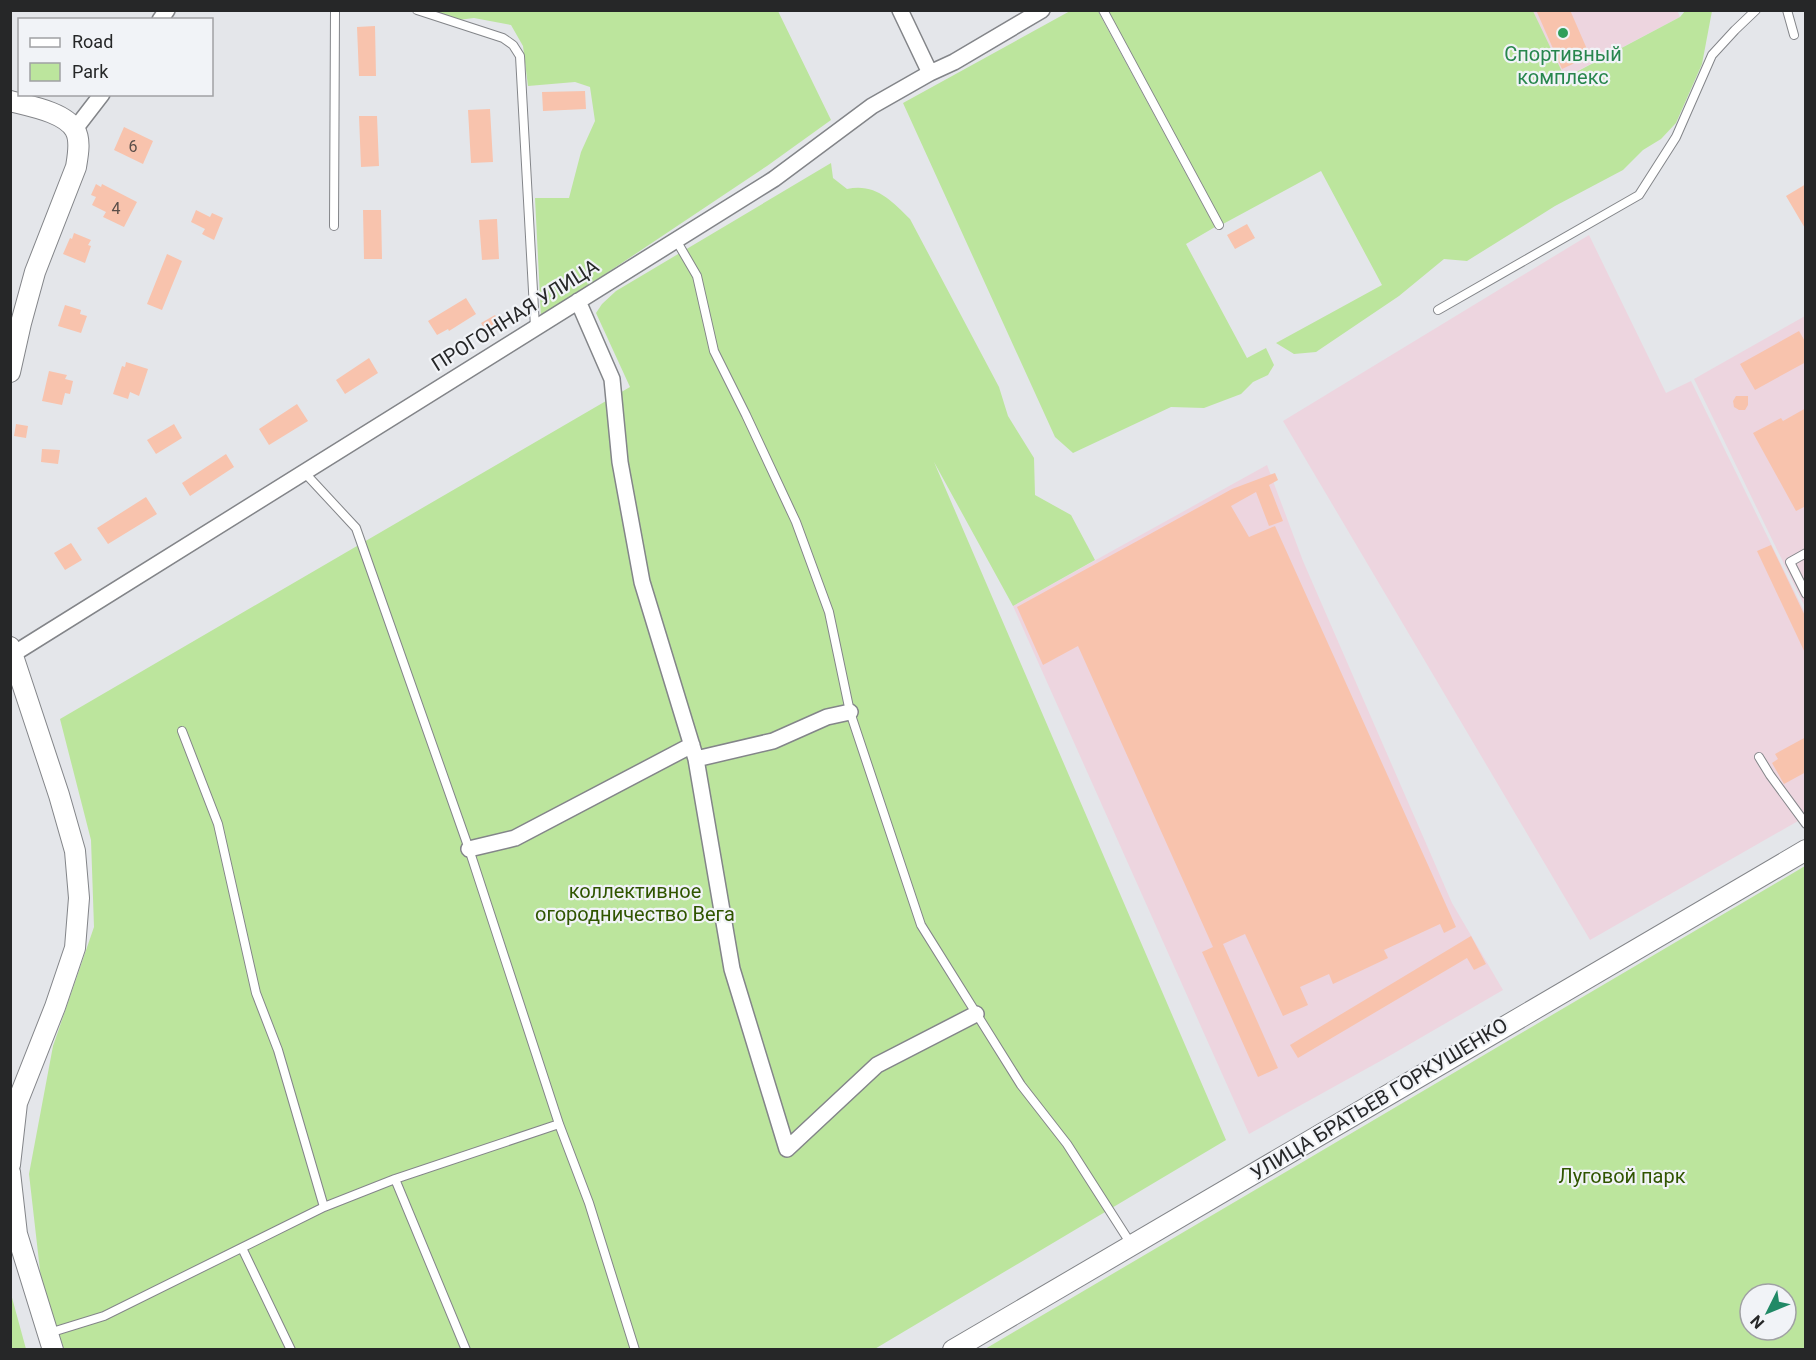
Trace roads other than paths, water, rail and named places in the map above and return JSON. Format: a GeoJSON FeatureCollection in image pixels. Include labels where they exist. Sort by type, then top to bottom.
{"type":"FeatureCollection","features":[{"type":"Feature","properties":{"kind":"street"},"geometry":{"type":"LineString","coordinates":[[900,10],[930,73]]}},
{"type":"Feature","properties":{"kind":"street","name":"ПРОГОННАЯ УЛИЦА"},"geometry":{"type":"LineString","coordinates":[[11,653],[774,179],[872,106],[954,62],[1042,10]]}},
{"type":"Feature","properties":{"kind":"street"},"geometry":{"type":"LineString","coordinates":[[75,129],[100,96]]}},
{"type":"Feature","properties":{"kind":"street"},"geometry":{"type":"LineString","coordinates":[[10,102],[48,112],[63,119],[75,129],[80,149],[76,167],[36,272],[10,372]]}},
{"type":"Feature","properties":{"kind":"street"},"geometry":{"type":"LineString","coordinates":[[578,301],[612,379],[620,462],[642,582],[694,752],[732,969],[787,1149],[877,1065],[976,1014]]}},
{"type":"Feature","properties":{"kind":"street"},"geometry":{"type":"LineString","coordinates":[[10,1165],[17,1102],[55,1007],[75,948],[79,898],[75,851],[59,795],[11,653]]}},
{"type":"Feature","properties":{"kind":"street"},"geometry":{"type":"LineString","coordinates":[[469,849],[515,838],[694,752],[773,741],[827,717],[850,712]]}},
{"type":"Feature","properties":{"kind":"street","name":"УЛИЦА БРАТЬЕВ ГОРКУШЕНКО"},"geometry":{"type":"LineString","coordinates":[[953,1350],[1806,850]]}},
{"type":"Feature","properties":{"kind":"street"},"geometry":{"type":"LineString","coordinates":[[10,1172],[17,1234],[50,1341]]}},
{"type":"Feature","properties":{"kind":"lane"},"geometry":{"type":"LineString","coordinates":[[334,226],[335,10]]}},
{"type":"Feature","properties":{"kind":"lane"},"geometry":{"type":"LineString","coordinates":[[417,10],[503,38],[513,45],[520,56],[535,327]]}},
{"type":"Feature","properties":{"kind":"lane"},"geometry":{"type":"LineString","coordinates":[[1103,10],[1219,225]]}},
{"type":"Feature","properties":{"kind":"lane"},"geometry":{"type":"LineString","coordinates":[[1438,310],[1639,195],[1676,137],[1712,55],[1756,10]]}},
{"type":"Feature","properties":{"kind":"lane"},"geometry":{"type":"LineString","coordinates":[[1787,10],[1794,35]]}},
{"type":"Feature","properties":{"kind":"lane"},"geometry":{"type":"LineString","coordinates":[[676,240],[697,276],[714,351],[752,426],[801,533],[829,612],[850,712],[921,925],[1021,1084],[1067,1144],[1132,1246]]}},
{"type":"Feature","properties":{"kind":"lane"},"geometry":{"type":"LineString","coordinates":[[304,472],[356,528],[469,849],[559,1124],[589,1203],[635,1350]]}},
{"type":"Feature","properties":{"kind":"lane"},"geometry":{"type":"LineString","coordinates":[[1806,553],[1790,562],[1806,594]]}},
{"type":"Feature","properties":{"kind":"lane"},"geometry":{"type":"LineString","coordinates":[[182,731],[218,824],[256,993],[278,1050],[324,1207]]}},
{"type":"Feature","properties":{"kind":"lane"},"geometry":{"type":"LineString","coordinates":[[1759,757],[1806,824]]}},
{"type":"Feature","properties":{"kind":"lane"},"geometry":{"type":"LineString","coordinates":[[50,1341],[324,1207],[395,1179],[559,1124]]}},
{"type":"Feature","properties":{"kind":"lane"},"geometry":{"type":"LineString","coordinates":[[395,1179],[466,1350]]}},
{"type":"Feature","properties":{"kind":"lane"},"geometry":{"type":"LineString","coordinates":[[242,1248],[291,1350]]}},
{"type":"Feature","properties":{"kind":"place","name":"Спортивный комплекс"},"geometry":{"type":"Point","coordinates":[1563,33]}},
{"type":"Feature","properties":{"kind":"park label","name":"коллективное огородничество Вега"},"geometry":{"type":"Point","coordinates":[635,902]}},
{"type":"Feature","properties":{"kind":"park label","name":"Луговой парк"},"geometry":{"type":"Point","coordinates":[1622,1176]}}]}
